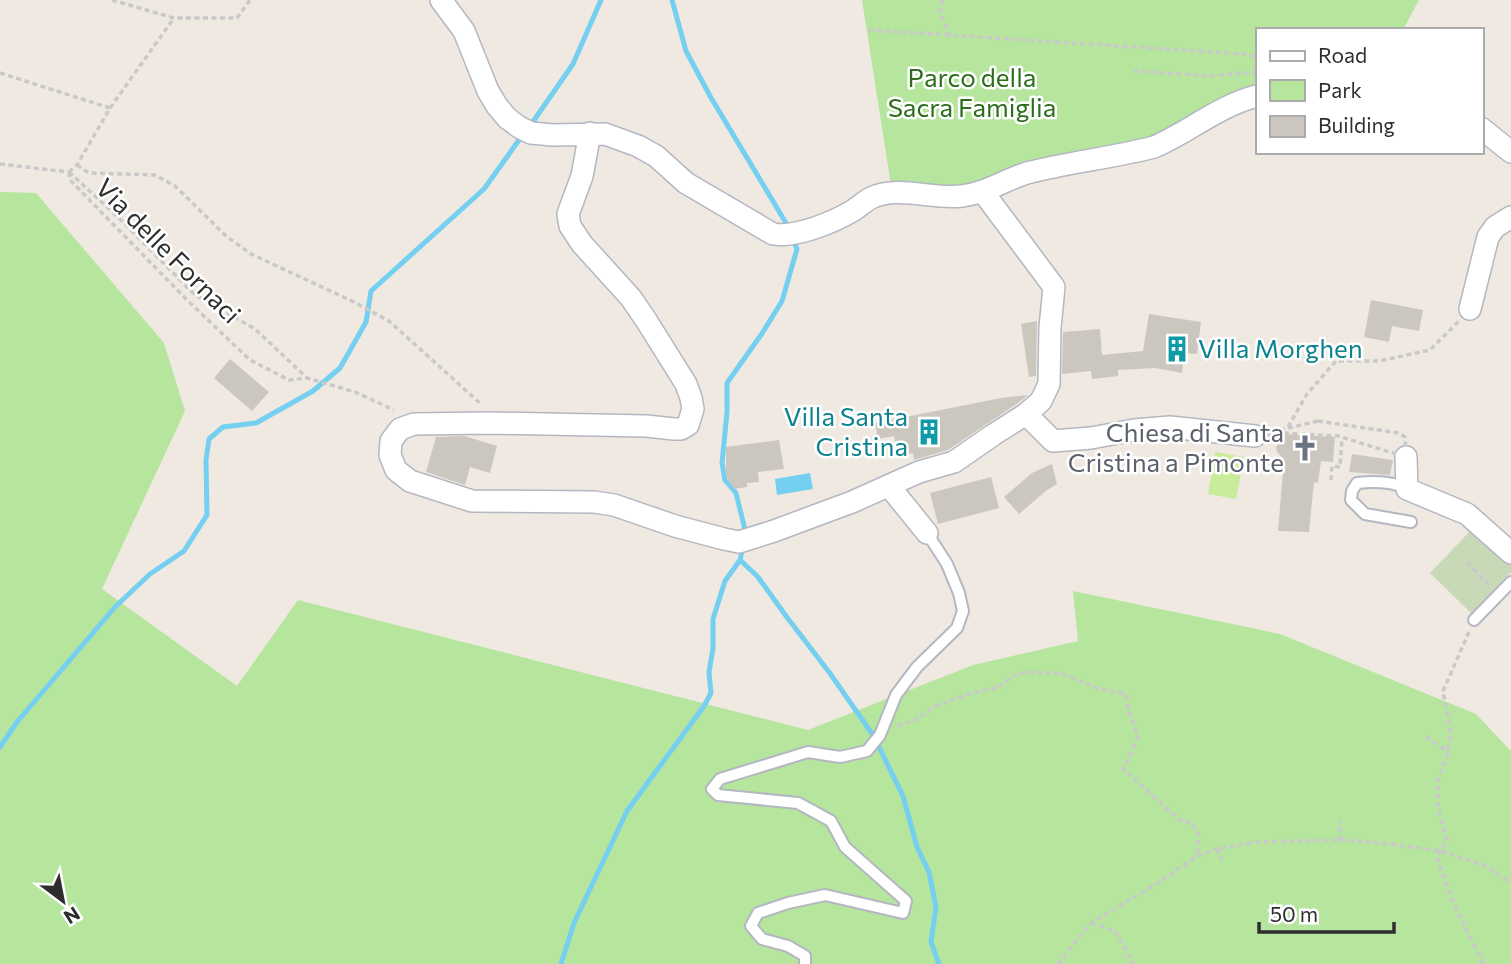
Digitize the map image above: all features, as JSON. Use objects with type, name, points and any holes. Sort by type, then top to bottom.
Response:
[{"type":"street","points":[[442,0],[464,31],[488,91],[508,118],[525,130],[553,135],[605,134],[638,146],[656,156],[686,183],[772,234],[791,234],[833,221],[872,198],[887,194],[916,193],[937,198],[984,192],[1024,174],[1154,147],[1230,105],[1256,96]]},
{"type":"street","points":[[1483,130],[1511,152]]},
{"type":"street","points":[[590,133],[582,176],[568,214],[570,226],[582,244],[631,298],[686,384],[693,409],[688,425],[674,429],[646,426],[414,424],[400,429],[391,441],[390,448],[396,470],[410,481],[472,501],[564,501],[614,505],[675,526],[738,542],[852,502],[919,472],[954,462],[1026,414],[1041,401],[1049,384],[1054,287],[984,192]]},
{"type":"street","points":[[1470,309],[1488,237],[1495,227],[1511,217]]},
{"type":"street","points":[[1026,414],[1053,441],[1091,438],[1134,429],[1170,427],[1255,436]]},
{"type":"street","points":[[1406,457],[1407,489],[1467,514],[1511,554]]},
{"type":"street","points":[[889,485],[927,533]]},
{"type":"lane","points":[[1407,489],[1398,484],[1357,483],[1352,491],[1352,499],[1365,514],[1411,523]]},
{"type":"lane","points":[[806,964],[805,956],[789,946],[762,939],[751,926],[758,913],[825,895],[903,913],[906,901],[845,847],[831,821],[798,803],[718,795],[712,789],[720,779],[808,752],[839,757],[867,751],[880,735],[896,695],[917,667],[957,628],[963,611],[959,593],[947,565],[927,533]]},
{"type":"lane","points":[[1474,620],[1511,582]]},
{"type":"path","points":[[112,0],[174,18],[237,18],[250,0]]},
{"type":"path","points":[[942,0],[940,14],[950,35]]},
{"type":"path","name":"Via delle Fornaci","points":[[174,18],[110,108],[77,165],[69,172],[69,180],[250,360],[289,380],[307,378],[355,392],[387,406],[414,424]]},
{"type":"path","points":[[868,30],[1256,57]]},
{"type":"path","points":[[1135,71],[1210,76],[1256,72]]},
{"type":"path","points":[[0,73],[110,108]]},
{"type":"path","points":[[0,164],[69,172],[194,294],[255,330],[307,378]]},
{"type":"path","points":[[77,165],[89,173],[155,175],[176,186],[226,236],[251,254],[389,321],[485,407],[489,423]]},
{"type":"path","points":[[1255,436],[1314,434],[1342,438],[1406,457],[1405,437],[1399,433],[1318,421],[1288,427],[1307,394],[1336,361],[1379,361],[1430,349],[1451,331],[1470,309]]},
{"type":"path","points":[[1331,480],[1332,466],[1340,467],[1342,438]]},
{"type":"path","points":[[1467,563],[1500,594]]},
{"type":"path","points":[[1474,620],[1443,691],[1451,734],[1438,780],[1438,808],[1447,840],[1437,856],[1442,875],[1484,964]]},
{"type":"path","points":[[880,735],[917,719],[933,707],[971,693],[999,687],[1014,675],[1030,672],[1063,674],[1099,689],[1126,694],[1138,736],[1123,769],[1180,820],[1192,823],[1199,834],[1196,856]]},
{"type":"path","points":[[1426,737],[1448,752]]},
{"type":"path","points":[[1340,821],[1340,841]]},
{"type":"path","points":[[1058,964],[1091,923],[1164,879],[1196,856],[1255,842],[1340,841],[1441,851],[1486,866],[1511,881]]},
{"type":"path","points":[[1217,849],[1222,860]]},
{"type":"path","points":[[1091,923],[1115,931],[1134,964]]},
{"type":"green space","name":"Parco della Sacra Famiglia","points":[[862,0],[1419,0],[1404,28],[1256,28],[1256,93],[1180,130],[985,187],[891,185]]},
{"type":"green space","points":[[0,192],[36,193],[164,343],[185,411],[102,589],[237,686],[298,600],[808,730],[973,665],[1078,641],[1073,591],[1280,634],[1476,714],[1511,751],[1511,964],[0,964]]},
{"type":"green space","points":[[1215,452],[1244,457],[1236,499],[1208,494]]},
{"type":"green space","points":[[1476,525],[1511,560],[1511,572],[1471,613],[1430,573]]},
{"type":"water","points":[[810,473],[813,489],[777,495],[775,479]]},
{"type":"building","points":[[1371,300],[1423,310],[1419,331],[1392,326],[1389,342],[1364,337]]},
{"type":"building","name":"Villa Morghen","points":[[1149,314],[1201,322],[1197,354],[1184,353],[1182,373],[1155,368],[1118,370],[1118,376],[1092,379],[1091,371],[1062,374],[1063,332],[1100,329],[1102,355],[1143,351]]},
{"type":"building","points":[[1037,321],[1036,376],[1029,377],[1021,324]]},
{"type":"building","points":[[230,359],[269,392],[252,411],[214,378]]},
{"type":"building","name":"Villa Santa Cristina","points":[[1028,395],[948,450],[914,460],[913,453],[898,456],[894,436],[878,439],[875,423]]},
{"type":"building","points":[[1281,434],[1335,437],[1333,462],[1321,461],[1318,483],[1314,482],[1309,532],[1278,531],[1284,459],[1276,447]]},
{"type":"building","points":[[464,436],[497,446],[490,473],[470,467],[465,485],[426,472],[436,437]]},
{"type":"building","points":[[779,440],[784,469],[758,472],[759,482],[747,483],[747,487],[734,489],[726,475],[726,447]]},
{"type":"building","points":[[1352,454],[1393,460],[1390,475],[1349,472]]},
{"type":"building","points":[[1052,464],[1057,484],[1019,514],[1004,497],[1032,473]]},
{"type":"building","points":[[991,477],[999,508],[938,524],[930,493]]},
{"type":"waterway","points":[[530,126],[573,64],[601,0]]},
{"type":"waterway","points":[[672,0],[686,51],[789,228]]},
{"type":"waterway","points":[[0,747],[17,722],[115,607],[150,574],[184,551],[207,515],[206,460],[209,439],[223,427],[256,423],[313,391],[340,368],[366,322],[371,291],[484,189],[524,133]]},
{"type":"waterway","points":[[746,534],[736,493],[725,480],[722,463],[727,383],[782,301],[797,249],[792,237]]},
{"type":"waterway","points":[[561,964],[574,923],[627,811],[711,693],[709,672],[713,648],[713,619],[725,581],[740,560],[743,547]]},
{"type":"waterway","points":[[740,560],[758,577],[873,735],[903,796],[917,847],[929,872],[936,907],[931,942],[939,964]]},
{"type":"place","name":"Villa Morghen","points":[[1177,349]]},
{"type":"place","name":"Villa Santa Cristina","points":[[929,432]]},
{"type":"place","name":"Chiesa di Santa Cristina a Pimonte","points":[[1305,448]]}]
